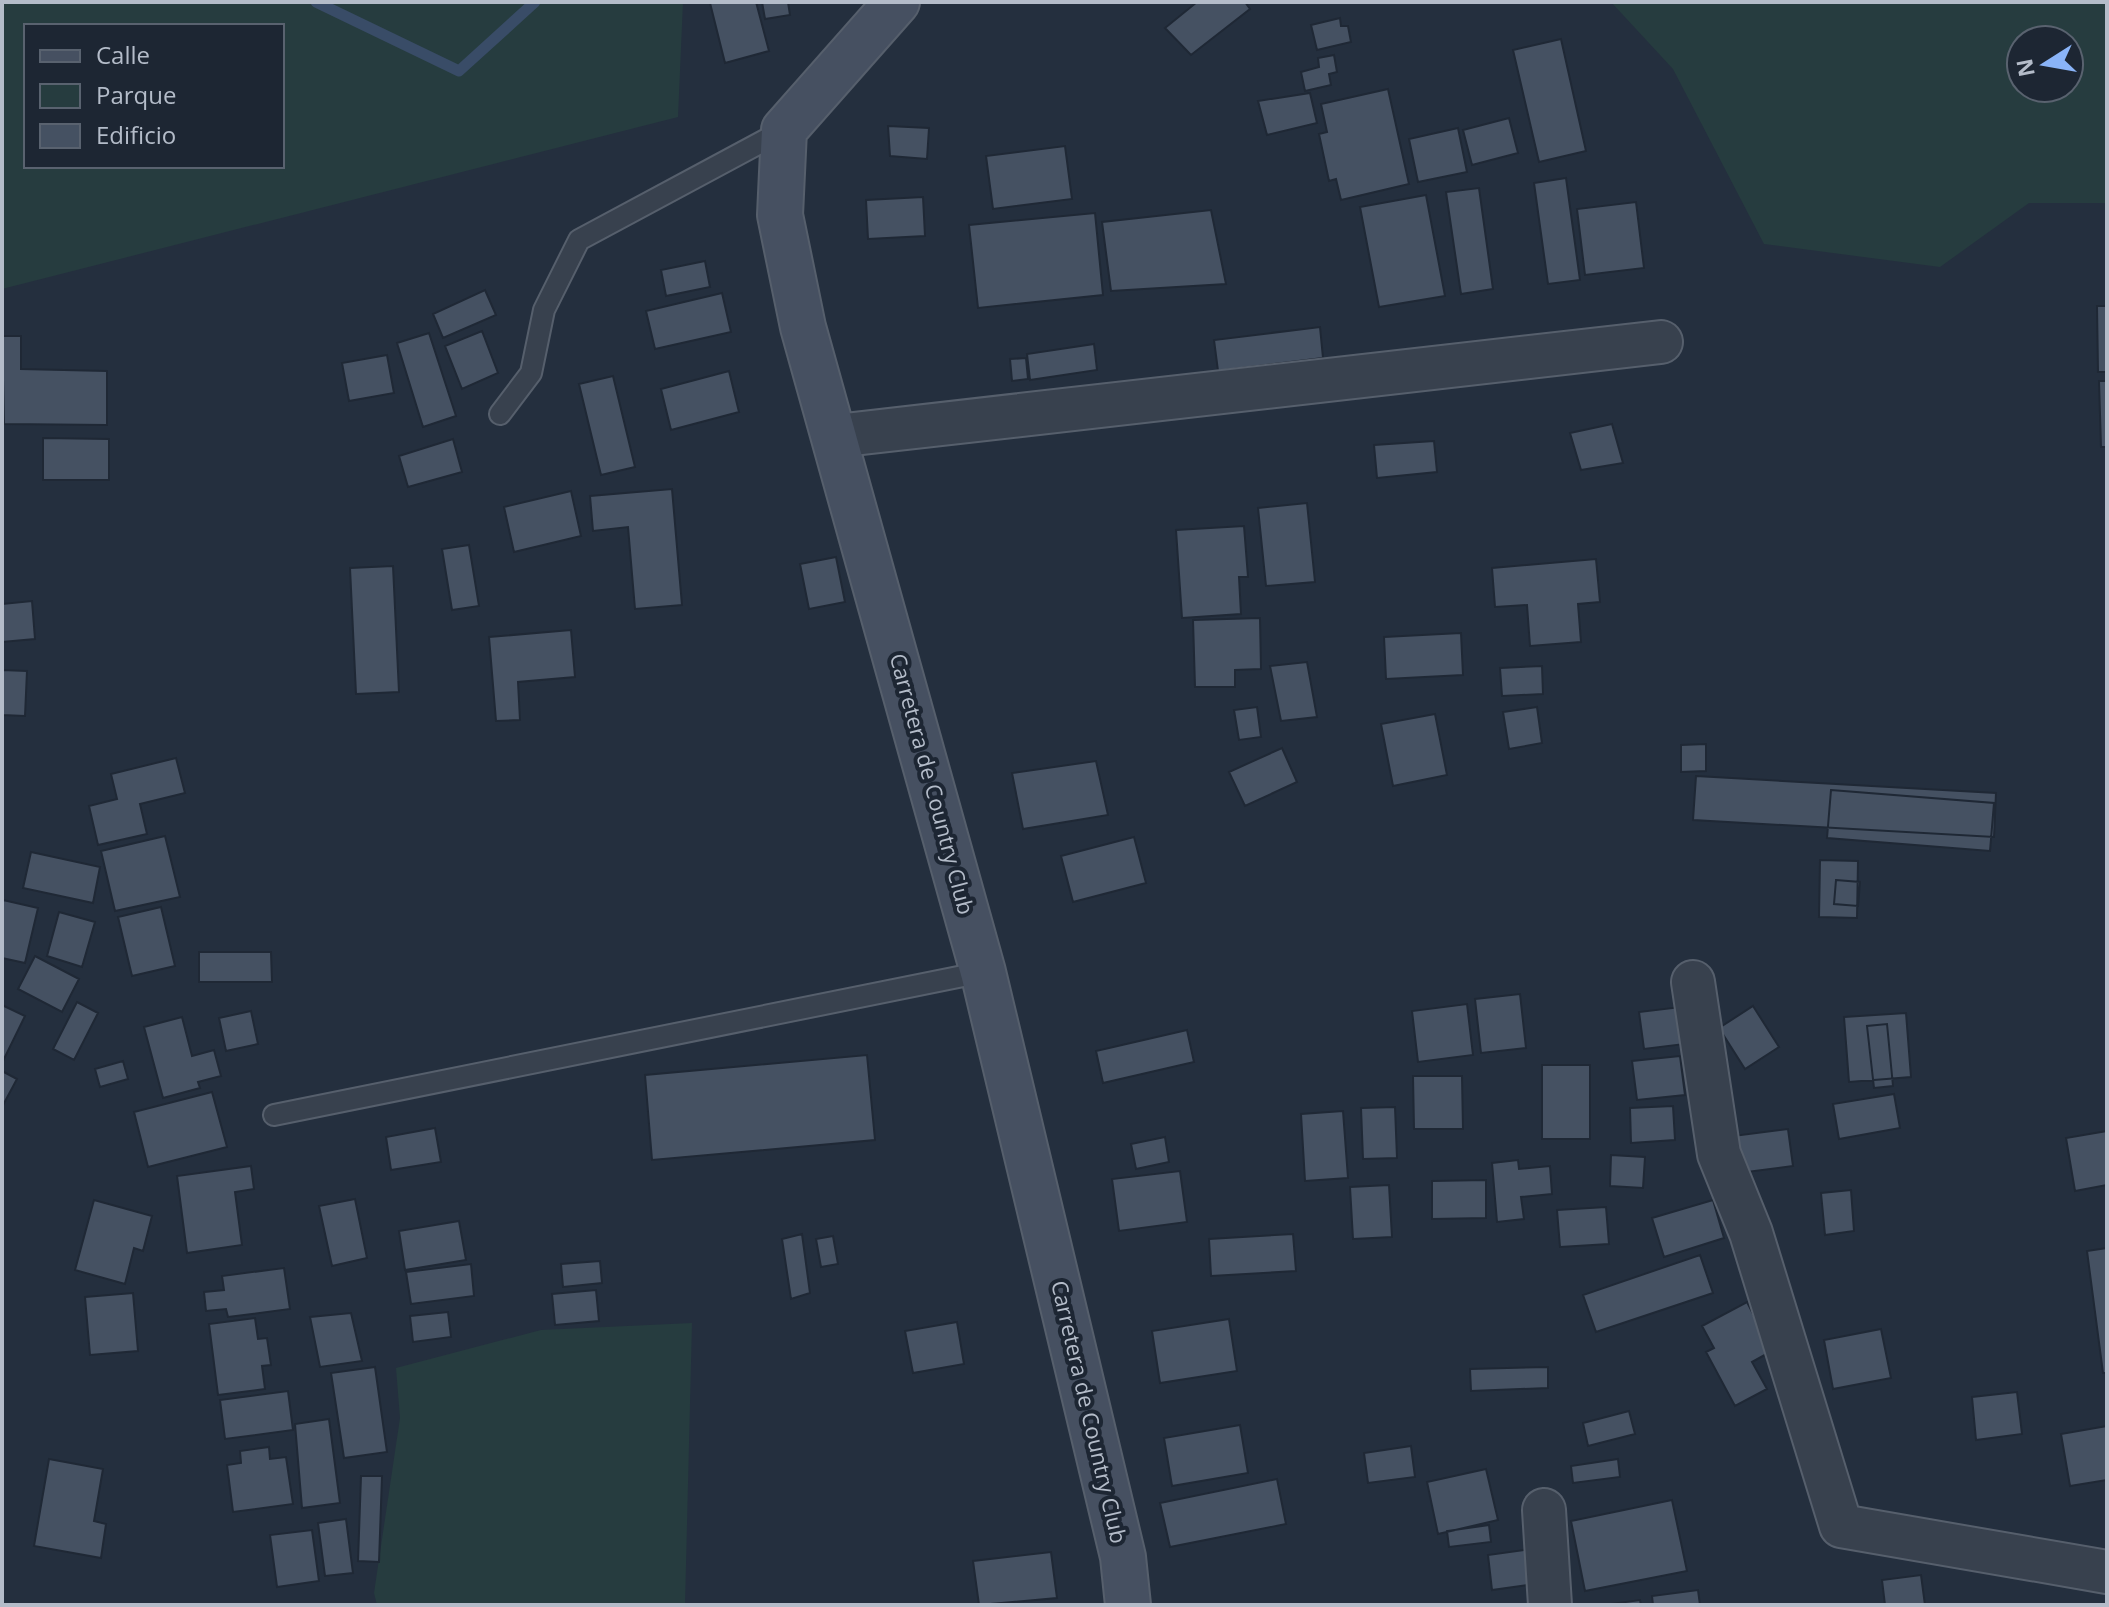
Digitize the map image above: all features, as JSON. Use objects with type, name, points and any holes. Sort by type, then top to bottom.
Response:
[{"type":"street","points":[[784,130],[897,2]]},
{"type":"street","name":"Carretera de Country Club","points":[[784,130],[780,215],[803,327],[836,436],[983,972],[1123,1557],[1128,1605]]},
{"type":"street","points":[[836,436],[1661,342]]},
{"type":"street","points":[[1693,982],[1719,1154],[1751,1233],[1841,1526],[2091,1582]]},
{"type":"street","points":[[1544,1510],[1550,1605]]},
{"type":"lane","points":[[500,414],[531,373],[544,310],[579,240],[784,130]]},
{"type":"lane","points":[[274,1115],[983,972]]},
{"type":"green space","points":[[2,2],[683,2],[678,117],[2,289]]},
{"type":"green space","points":[[1611,2],[2107,2],[2107,203],[2029,203],[1940,267],[1764,244],[1673,69]]},
{"type":"green space","points":[[692,1323],[685,1605],[377,1605],[374,1593],[400,1418],[396,1368],[541,1330]]},
{"type":"building","points":[[756,2],[769,51],[725,63],[710,3]]},
{"type":"building","points":[[762,2],[788,2],[790,15],[765,19]]},
{"type":"building","points":[[1197,2],[1245,2],[1250,9],[1191,55],[1165,28]]},
{"type":"building","points":[[1340,18],[1341,26],[1348,26],[1351,42],[1317,50],[1311,25]]},
{"type":"building","points":[[1561,39],[1586,151],[1539,162],[1513,50]]},
{"type":"building","points":[[1334,55],[1337,72],[1329,74],[1331,85],[1305,91],[1301,72],[1319,67],[1318,58]]},
{"type":"building","points":[[1388,89],[1409,184],[1341,200],[1336,179],[1329,181],[1319,134],[1327,132],[1321,104]]},
{"type":"building","points":[[1310,93],[1317,123],[1267,135],[1258,101]]},
{"type":"building","points":[[1509,118],[1518,153],[1472,165],[1463,130]]},
{"type":"building","points":[[888,126],[929,128],[927,159],[890,156]]},
{"type":"building","points":[[1458,128],[1467,172],[1418,182],[1409,139]]},
{"type":"building","points":[[1065,146],[1072,199],[993,209],[986,156]]},
{"type":"building","points":[[1566,178],[1580,280],[1548,284],[1534,183]]},
{"type":"building","points":[[1479,188],[1493,289],[1461,294],[1446,192]]},
{"type":"building","points":[[1426,195],[1445,296],[1379,307],[1360,207]]},
{"type":"building","points":[[923,197],[925,236],[868,239],[866,200]]},
{"type":"building","points":[[1636,202],[1644,268],[1585,275],[1577,209]]},
{"type":"building","points":[[1211,210],[1226,284],[1111,291],[1102,222]]},
{"type":"building","points":[[1095,213],[1103,295],[978,308],[969,225]]},
{"type":"building","points":[[705,261],[710,287],[666,296],[661,270]]},
{"type":"building","points":[[485,290],[496,315],[443,338],[433,314]]},
{"type":"building","points":[[722,293],[731,332],[655,349],[646,311]]},
{"type":"building","points":[[2097,306],[2107,306],[2107,372],[2098,372]]},
{"type":"building","points":[[1320,327],[1323,358],[1218,371],[1214,340]]},
{"type":"building","points":[[482,331],[498,373],[462,389],[445,346]]},
{"type":"building","points":[[429,333],[456,416],[423,427],[397,343]]},
{"type":"building","points":[[2,336],[21,336],[21,369],[107,371],[107,425],[4,424]]},
{"type":"building","points":[[1094,344],[1097,370],[1030,380],[1027,354]]},
{"type":"building","points":[[387,355],[394,393],[349,401],[342,363]]},
{"type":"building","points":[[1026,358],[1028,379],[1012,381],[1010,359]]},
{"type":"building","points":[[729,371],[739,412],[671,430],[661,389]]},
{"type":"building","points":[[613,376],[635,467],[601,475],[579,384]]},
{"type":"building","points":[[2099,381],[2107,381],[2107,447],[2101,447]]},
{"type":"building","points":[[1612,424],[1623,463],[1581,470],[1570,433]]},
{"type":"building","points":[[43,438],[109,439],[109,480],[43,480]]},
{"type":"building","points":[[453,439],[462,472],[408,487],[399,456]]},
{"type":"building","points":[[1434,441],[1437,472],[1377,478],[1374,445]]},
{"type":"building","points":[[672,489],[682,605],[635,609],[628,527],[593,531],[590,496]]},
{"type":"building","points":[[571,491],[581,536],[514,552],[504,507]]},
{"type":"building","points":[[1307,503],[1315,582],[1266,586],[1258,508]]},
{"type":"building","points":[[1244,526],[1248,577],[1239,577],[1241,614],[1182,618],[1176,530]]},
{"type":"building","points":[[469,545],[479,606],[452,610],[442,549]]},
{"type":"building","points":[[836,557],[845,602],[809,609],[800,564]]},
{"type":"building","points":[[1596,559],[1600,602],[1578,604],[1581,642],[1530,646],[1527,605],[1495,607],[1492,568]]},
{"type":"building","points":[[393,566],[399,692],[356,694],[350,568]]},
{"type":"building","points":[[2,591],[3,604],[32,601],[35,639],[2,642]]},
{"type":"building","points":[[1260,618],[1261,669],[1235,670],[1235,687],[1195,687],[1193,620]]},
{"type":"building","points":[[571,630],[575,677],[518,682],[520,720],[496,721],[489,637]]},
{"type":"building","points":[[1461,633],[1463,675],[1386,679],[1384,637]]},
{"type":"building","points":[[1307,662],[1317,717],[1281,721],[1270,666]]},
{"type":"building","points":[[1542,666],[1543,694],[1502,696],[1500,668]]},
{"type":"building","points":[[2,670],[27,671],[25,716],[2,715]]},
{"type":"building","points":[[1257,707],[1261,737],[1239,740],[1234,710]]},
{"type":"building","points":[[1537,707],[1542,743],[1509,749],[1503,712]]},
{"type":"building","points":[[1435,714],[1447,775],[1393,786],[1381,724]]},
{"type":"building","points":[[1706,744],[1706,771],[1681,772],[1681,745]]},
{"type":"building","points":[[1282,748],[1297,782],[1245,806],[1229,772]]},
{"type":"building","points":[[176,758],[185,793],[140,804],[147,834],[98,845],[89,806],[117,799],[111,774]]},
{"type":"building","points":[[1096,761],[1108,815],[1023,829],[1012,773]]},
{"type":"building","points":[[1696,776],[1996,793],[1994,837],[1693,820]]},
{"type":"building","points":[[1831,790],[1994,803],[1990,851],[1827,838]]},
{"type":"building","points":[[165,836],[180,897],[115,911],[101,851]]},
{"type":"building","points":[[1134,837],[1146,883],[1073,902],[1061,856]]},
{"type":"building","points":[[31,852],[100,867],[93,903],[23,888]]},
{"type":"building","points":[[1820,860],[1858,861],[1857,918],[1819,917]]},
{"type":"building","points":[[1836,880],[1860,882],[1858,906],[1834,904]]},
{"type":"building","points":[[3,900],[38,908],[25,963],[2,958]]},
{"type":"building","points":[[161,907],[175,966],[132,976],[118,917]]},
{"type":"building","points":[[59,912],[95,922],[82,967],[47,956]]},
{"type":"building","points":[[199,952],[271,952],[272,982],[199,982]]},
{"type":"building","points":[[35,956],[79,979],[62,1012],[18,989]]},
{"type":"building","points":[[1520,994],[1526,1048],[1481,1053],[1475,999]]},
{"type":"building","points":[[77,1002],[98,1013],[74,1060],[53,1049]]},
{"type":"building","points":[[1467,1004],[1473,1055],[1418,1062],[1412,1011]]},
{"type":"building","points":[[2,1005],[25,1016],[3,1061],[2,1060]]},
{"type":"building","points":[[1689,1006],[1693,1043],[1644,1049],[1639,1012]]},
{"type":"building","points":[[1753,1006],[1779,1047],[1745,1069],[1719,1028]]},
{"type":"building","points":[[251,1011],[258,1044],[226,1051],[219,1018]]},
{"type":"building","points":[[1906,1013],[1911,1077],[1849,1082],[1844,1017]]},
{"type":"building","points":[[182,1017],[192,1056],[214,1050],[221,1076],[198,1082],[200,1088],[163,1098],[144,1027]]},
{"type":"building","points":[[1887,1024],[1893,1086],[1874,1088],[1867,1026]]},
{"type":"building","points":[[1187,1030],[1194,1062],[1103,1083],[1096,1051]]},
{"type":"building","points":[[867,1055],[875,1140],[652,1160],[645,1075]]},
{"type":"building","points":[[1680,1056],[1685,1095],[1637,1100],[1632,1061]]},
{"type":"building","points":[[123,1061],[128,1079],[100,1087],[95,1069]]},
{"type":"building","points":[[1542,1065],[1590,1065],[1590,1139],[1542,1139]]},
{"type":"building","points":[[2,1071],[17,1079],[2,1107]]},
{"type":"building","points":[[1413,1076],[1462,1076],[1463,1129],[1414,1129]]},
{"type":"building","points":[[212,1092],[227,1147],[148,1167],[134,1112]]},
{"type":"building","points":[[1894,1094],[1900,1128],[1839,1139],[1833,1104]]},
{"type":"building","points":[[1673,1106],[1675,1140],[1631,1143],[1630,1108]]},
{"type":"building","points":[[1395,1107],[1397,1158],[1363,1159],[1361,1108]]},
{"type":"building","points":[[1343,1111],[1348,1178],[1305,1181],[1301,1114]]},
{"type":"building","points":[[435,1128],[441,1162],[391,1170],[386,1137]]},
{"type":"building","points":[[1788,1129],[1793,1166],[1739,1173],[1733,1136]]},
{"type":"building","points":[[2107,1131],[2107,1185],[2075,1191],[2066,1138]]},
{"type":"building","points":[[1165,1137],[1169,1162],[1136,1169],[1131,1144]]},
{"type":"building","points":[[1611,1155],[1645,1157],[1643,1188],[1610,1186]]},
{"type":"building","points":[[1518,1160],[1519,1169],[1550,1166],[1552,1194],[1521,1197],[1524,1219],[1497,1222],[1492,1163]]},
{"type":"building","points":[[251,1166],[254,1189],[235,1192],[242,1245],[187,1253],[177,1176]]},
{"type":"building","points":[[1180,1171],[1187,1222],[1119,1231],[1112,1179]]},
{"type":"building","points":[[1486,1180],[1486,1218],[1432,1219],[1432,1181]]},
{"type":"building","points":[[1389,1185],[1392,1237],[1353,1239],[1350,1187]]},
{"type":"building","points":[[1851,1190],[1854,1231],[1825,1235],[1821,1193]]},
{"type":"building","points":[[355,1199],[367,1258],[332,1266],[319,1206]]},
{"type":"building","points":[[94,1200],[152,1216],[143,1251],[134,1248],[125,1284],[75,1270]]},
{"type":"building","points":[[1713,1200],[1724,1238],[1664,1257],[1652,1218]]},
{"type":"building","points":[[1606,1207],[1609,1244],[1560,1247],[1557,1210]]},
{"type":"building","points":[[459,1221],[466,1260],[405,1270],[399,1231]]},
{"type":"building","points":[[802,1234],[810,1293],[791,1299],[782,1239]]},
{"type":"building","points":[[1293,1234],[1296,1271],[1211,1276],[1209,1239]]},
{"type":"building","points":[[833,1236],[838,1264],[821,1267],[816,1239]]},
{"type":"building","points":[[2107,1248],[2107,1373],[2103,1373],[2087,1251]]},
{"type":"building","points":[[1700,1255],[1713,1293],[1596,1332],[1583,1295]]},
{"type":"building","points":[[600,1261],[602,1283],[563,1287],[561,1264]]},
{"type":"building","points":[[471,1264],[474,1296],[411,1304],[406,1272]]},
{"type":"building","points":[[284,1268],[290,1309],[228,1317],[226,1309],[206,1311],[204,1292],[224,1290],[222,1276]]},
{"type":"building","points":[[596,1290],[599,1321],[555,1325],[552,1294]]},
{"type":"building","points":[[133,1293],[138,1351],[90,1355],[85,1297]]},
{"type":"building","points":[[1747,1302],[1772,1351],[1752,1362],[1767,1389],[1735,1406],[1706,1352],[1714,1348],[1702,1326]]},
{"type":"building","points":[[448,1312],[451,1337],[413,1342],[410,1316]]},
{"type":"building","points":[[351,1313],[362,1361],[320,1367],[310,1317]]},
{"type":"building","points":[[255,1318],[258,1339],[267,1338],[271,1365],[262,1366],[265,1389],[218,1395],[209,1324]]},
{"type":"building","points":[[1229,1319],[1237,1371],[1160,1383],[1152,1331]]},
{"type":"building","points":[[957,1322],[964,1364],[913,1373],[905,1331]]},
{"type":"building","points":[[1881,1329],[1891,1378],[1833,1389],[1824,1340]]},
{"type":"building","points":[[375,1367],[387,1452],[344,1458],[331,1373]]},
{"type":"building","points":[[1548,1367],[1548,1388],[1471,1391],[1470,1369]]},
{"type":"building","points":[[288,1391],[293,1430],[225,1439],[220,1400]]},
{"type":"building","points":[[2017,1392],[2022,1434],[1976,1440],[1972,1397]]},
{"type":"building","points":[[1629,1411],[1635,1434],[1588,1446],[1583,1423]]},
{"type":"building","points":[[329,1419],[340,1503],[302,1508],[295,1424]]},
{"type":"building","points":[[1240,1425],[1248,1473],[1172,1486],[1164,1438]]},
{"type":"building","points":[[2107,1426],[2107,1480],[2070,1486],[2061,1434]]},
{"type":"building","points":[[1411,1446],[1415,1477],[1368,1483],[1364,1453]]},
{"type":"building","points":[[269,1447],[270,1459],[286,1457],[293,1504],[233,1512],[227,1465],[241,1463],[240,1451]]},
{"type":"building","points":[[49,1459],[103,1469],[94,1521],[106,1524],[101,1558],[34,1546]]},
{"type":"building","points":[[1618,1459],[1620,1477],[1573,1483],[1571,1466]]},
{"type":"building","points":[[1486,1469],[1498,1520],[1438,1534],[1427,1482]]},
{"type":"building","points":[[361,1476],[382,1476],[379,1562],[358,1561]]},
{"type":"building","points":[[1277,1479],[1286,1524],[1170,1547],[1160,1503]]},
{"type":"building","points":[[1672,1500],[1687,1571],[1585,1591],[1571,1521]]},
{"type":"building","points":[[346,1519],[353,1573],[325,1576],[318,1523]]},
{"type":"building","points":[[1489,1525],[1491,1542],[1449,1547],[1447,1531]]},
{"type":"building","points":[[312,1530],[319,1581],[277,1587],[270,1535]]},
{"type":"building","points":[[1531,1549],[1535,1584],[1492,1590],[1488,1555]]},
{"type":"building","points":[[1051,1552],[1057,1598],[979,1605],[973,1561]]},
{"type":"building","points":[[1921,1575],[1925,1605],[1885,1605],[1882,1580]]},
{"type":"building","points":[[1698,1590],[1700,1605],[1653,1605],[1652,1596]]},
{"type":"building","points":[[1640,1600],[1641,1605],[1604,1605]]},
{"type":"waterway","points":[[316,2],[459,71],[535,2]]}]
